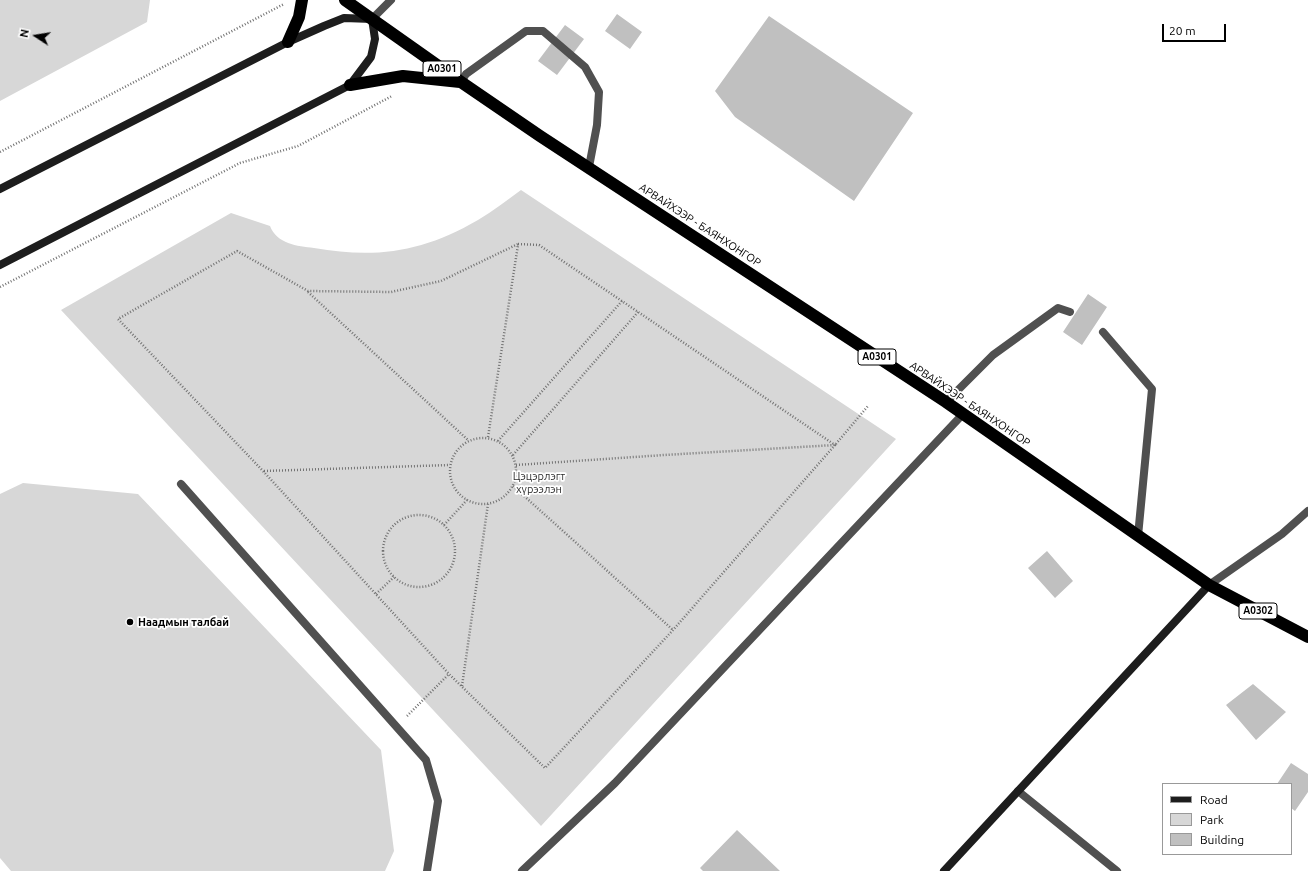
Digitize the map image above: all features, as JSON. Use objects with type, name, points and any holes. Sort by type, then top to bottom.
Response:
[{"type":"highway","points":[[288,42],[299,17],[302,0]]},
{"type":"highway","name":"A0301","points":[[345,0],[461,82]]},
{"type":"highway","points":[[350,85],[404,76],[461,82]]},
{"type":"highway","name":"АРВАЙХЭЭР - БАЯНХОНГОР","points":[[461,82],[540,136],[946,402],[1209,585],[1308,637]]},
{"type":"main road","points":[[0,189],[288,42],[344,18],[372,19],[375,39],[371,57],[350,85],[0,265]]},
{"type":"main road","points":[[944,871],[1209,585]]},
{"type":"street","points":[[372,19],[391,0]]},
{"type":"street","points":[[461,82],[466,74],[526,30],[543,31],[585,67],[599,92],[597,125],[589,167]]},
{"type":"street","points":[[946,402],[993,355],[1058,308],[1070,312]]},
{"type":"street","points":[[1103,332],[1152,389],[1138,536]]},
{"type":"street","points":[[522,871],[615,783],[963,414]]},
{"type":"street","points":[[181,484],[426,760],[438,801],[427,871]]},
{"type":"street","points":[[1209,585],[1282,534],[1308,511]]},
{"type":"street","points":[[1018,791],[1116,871]]},
{"type":"path","points":[[0,152],[285,4]]},
{"type":"path","points":[[0,287],[240,163],[298,146],[393,96]]},
{"type":"path","points":[[308,291],[391,292],[441,281],[518,244],[539,245],[835,445]]},
{"type":"path","points":[[488,437],[518,244]]},
{"type":"path","points":[[468,440],[308,291],[237,250],[118,319],[263,471],[449,674],[545,768],[673,630],[868,406]]},
{"type":"path","points":[[498,441],[622,301]]},
{"type":"path","points":[[513,455],[638,312]]},
{"type":"path","points":[[478,437],[488,437],[507,447],[513,455],[516,465],[516,476],[513,486],[506,495],[498,501],[488,504],[478,504],[467,500],[459,494],[453,486],[450,476],[450,465],[453,455],[460,446],[468,440],[478,437]]},
{"type":"path","points":[[516,465],[835,445]]},
{"type":"path","points":[[263,471],[450,465]]},
{"type":"path","points":[[513,486],[673,630]]},
{"type":"path","points":[[444,525],[467,500]]},
{"type":"path","points":[[462,687],[488,504]]},
{"type":"path","points":[[416,515],[426,515],[444,525],[454,542],[455,553],[453,563],[444,576],[432,584],[422,587],[402,583],[394,577],[387,569],[383,559],[384,539],[389,530],[401,520],[416,515]]},
{"type":"path","points":[[376,594],[394,577]]},
{"type":"path","points":[[397,727],[449,674]]},
{"type":"green space","points":[[0,0],[150,0],[147,22],[0,101]]},
{"type":"green space","name":"Цэцэрлэгт хүрээлэн","points":[[521,190],[896,439],[541,826],[61,310],[231,213],[270,226],[277,237],[294,245],[358,253],[379,252],[418,246],[458,231],[484,217]]},
{"type":"green space","name":"Наадмын талбай","points":[[23,483],[138,494],[381,750],[394,851],[385,871],[11,871],[0,858],[0,494]]},
{"type":"building","points":[[617,14],[642,32],[630,49],[605,31]]},
{"type":"building","points":[[769,16],[913,113],[854,201],[735,117],[715,91]]},
{"type":"building","points":[[565,25],[584,39],[557,75],[538,61]]},
{"type":"building","points":[[1088,294],[1107,307],[1082,345],[1063,332]]},
{"type":"building","points":[[1047,551],[1073,581],[1055,598],[1028,568]]},
{"type":"building","points":[[1253,684],[1286,712],[1256,740],[1226,705]]},
{"type":"building","points":[[1291,763],[1308,774],[1308,792],[1295,811],[1292,809],[1292,783],[1278,783]]},
{"type":"building","points":[[737,830],[780,871],[703,871],[700,868]]},
{"type":"place","name":"Наадмын талбай","points":[[130,622]]}]
